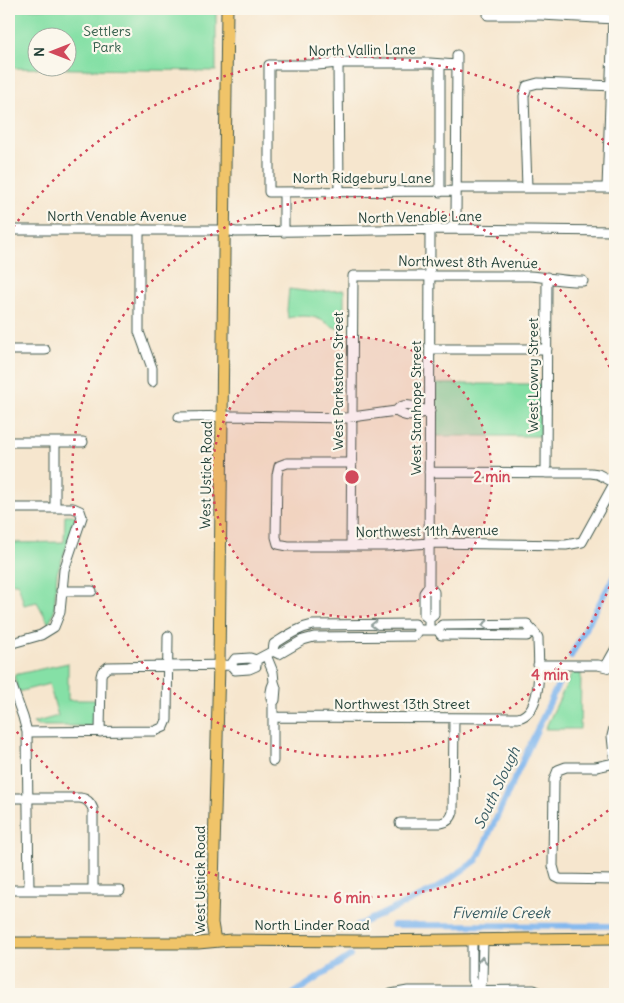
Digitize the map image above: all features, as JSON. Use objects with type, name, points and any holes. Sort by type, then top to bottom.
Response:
[{"type":"main road","name":"West Ustick Road","points":[[214,941],[212,923],[219,665],[227,9]]},
{"type":"main road","name":"North Linder Road","points":[[9,943],[615,938]]},
{"type":"street","points":[[488,15],[541,12],[614,19],[611,188]]},
{"type":"street","name":"North Vallin Lane","points":[[269,192],[269,65],[430,63],[440,65],[457,60],[456,190]]},
{"type":"street","points":[[338,63],[339,192]]},
{"type":"street","points":[[440,65],[440,192]]},
{"type":"street","points":[[527,188],[524,96],[527,86],[538,83],[612,86]]},
{"type":"street","name":"North Ridgebury Lane","points":[[269,192],[440,192],[527,188],[611,188]]},
{"type":"street","points":[[449,229],[456,220],[456,190]]},
{"type":"street","points":[[284,192],[284,232]]},
{"type":"street","points":[[139,229],[139,332],[152,368],[152,382]]},
{"type":"street","name":"North Venable Lane","points":[[224,230],[236,232],[449,229],[615,231]]},
{"type":"street","name":"North Venable Avenue","points":[[9,230],[224,230]]},
{"type":"street","name":"West Stanhope Street","points":[[430,230],[430,349],[427,411],[429,586],[434,592],[434,615],[429,619],[433,630]]},
{"type":"street","name":"Northwest 8th Avenue","points":[[353,276],[547,277],[566,282],[583,282]]},
{"type":"street","name":"West Parkstone Street","points":[[351,546],[353,276]]},
{"type":"street","name":"West Lowry Street","points":[[546,473],[547,277]]},
{"type":"street","points":[[430,349],[547,349]]},
{"type":"street","points":[[9,350],[45,350]]},
{"type":"street","points":[[179,417],[352,418],[396,411],[408,405],[427,411]]},
{"type":"street","points":[[9,442],[83,442]]},
{"type":"street","points":[[55,442],[55,508]]},
{"type":"street","name":"Northwest 11th Avenue","points":[[352,463],[287,462],[279,466],[276,502],[276,537],[278,544],[288,546],[429,543],[577,544],[582,542],[615,482]]},
{"type":"street","points":[[429,472],[591,473],[598,474],[615,482]]},
{"type":"street","points":[[9,508],[72,508],[80,511],[82,517],[82,522],[64,570],[60,612],[54,627],[41,635],[9,644]]},
{"type":"street","points":[[61,591],[92,591]]},
{"type":"street","points":[[100,732],[101,676],[105,669],[111,666],[231,665],[235,670],[250,669],[256,666],[256,660],[269,653],[279,654],[303,640],[314,637],[415,636],[419,630],[433,630],[442,625],[527,624],[538,638],[538,665],[611,668],[615,650]]},
{"type":"street","points":[[27,732],[155,732],[164,727],[167,720],[168,636]]},
{"type":"street","points":[[269,653],[276,688],[276,700],[273,703],[273,761]]},
{"type":"street","name":"Northwest 13th Street","points":[[273,717],[524,717],[529,713],[538,686],[538,665]]},
{"type":"street","points":[[9,678],[12,698],[24,716],[27,732],[29,890]]},
{"type":"street","points":[[400,823],[440,823],[449,820],[454,812],[454,718]]},
{"type":"street","points":[[615,724],[612,736],[615,764],[596,767],[566,767],[558,770],[554,780],[553,799],[553,866],[556,877],[565,880],[615,880]]},
{"type":"street","points":[[9,798],[80,798],[88,800],[93,809],[94,890]]},
{"type":"street","points":[[9,890],[120,890]]},
{"type":"street","points":[[478,939],[472,980],[478,992]]},
{"type":"street","points":[[392,994],[408,991],[478,992],[534,990],[542,994]]},
{"type":"green space","name":"Settlers Park","points":[[9,9],[216,9],[216,71],[78,69],[78,28],[28,28],[28,68],[9,68]]},
{"type":"green space","points":[[289,289],[312,292],[344,290],[344,329],[336,328],[311,317],[288,318]]},
{"type":"green space","points":[[434,384],[541,384],[541,436],[434,436]]},
{"type":"green space","points":[[65,515],[73,515],[77,518],[57,573],[54,611],[49,624],[37,602],[24,605],[18,583],[9,583],[9,543],[64,542]]},
{"type":"green space","points":[[68,663],[68,700],[95,700],[94,722],[89,726],[37,726],[33,723],[58,716],[49,684],[18,692],[14,675]]},
{"type":"green space","points":[[572,673],[581,673],[580,729],[545,729]]},
{"type":"waterway","name":"South Slough","points":[[571,656],[615,574]]},
{"type":"waterway","name":"South Slough","points":[[356,926],[434,890],[477,860],[561,678]]},
{"type":"waterway","name":"Fivemile Creek","points":[[393,925],[610,926]]},
{"type":"waterway","name":"Fivemile Creek","points":[[293,994],[350,956]]}]
